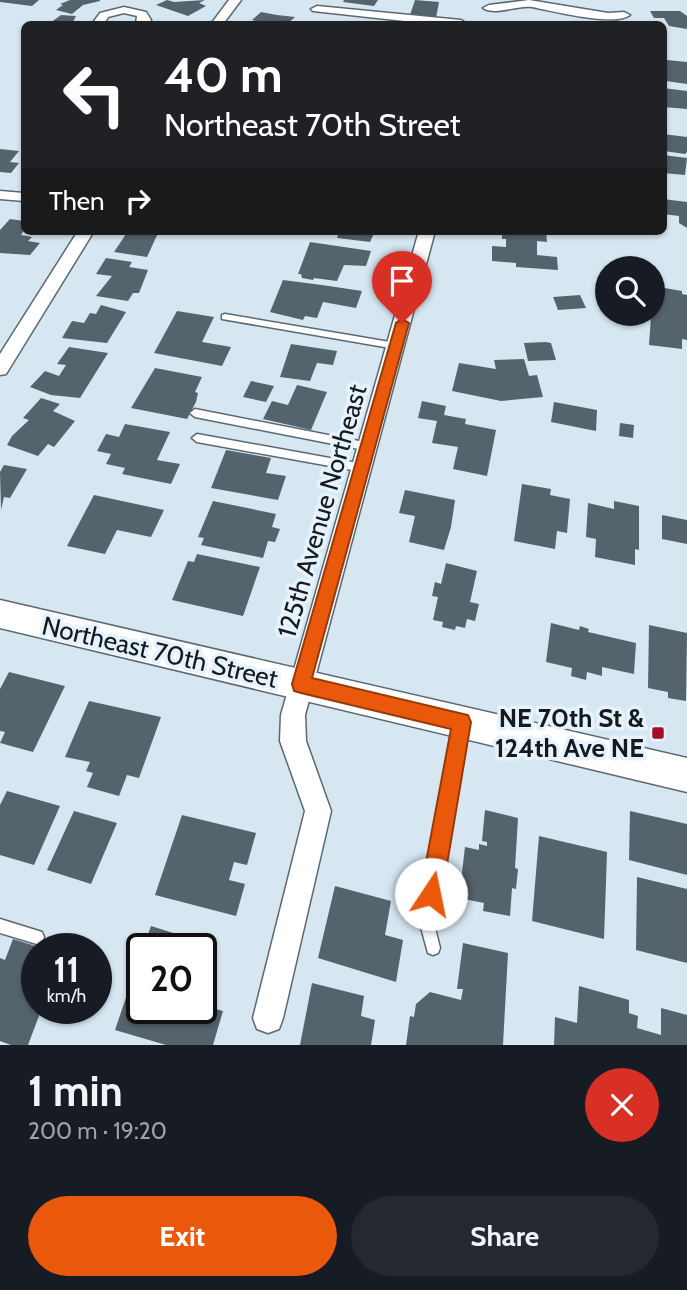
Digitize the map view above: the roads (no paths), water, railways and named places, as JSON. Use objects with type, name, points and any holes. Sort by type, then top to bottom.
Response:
[{"type":"main road","name":"Northeast 70th Street","points":[[0,614],[687,775]]},
{"type":"street","points":[[219,21],[235,0]]},
{"type":"street","points":[[485,21],[490,4],[526,3],[608,16],[624,15]]},
{"type":"street","points":[[317,9],[432,21]]},
{"type":"street","points":[[100,21],[104,15],[124,10],[142,14],[145,21]]},
{"type":"street","points":[[0,195],[21,197]]},
{"type":"street","points":[[0,369],[84,235]]},
{"type":"street","name":"125th Avenue Northeast","points":[[268,1018],[318,811],[293,741],[293,715],[426,235]]},
{"type":"lane","points":[[225,317],[396,346]]},
{"type":"lane","points":[[195,413],[369,447]]},
{"type":"lane","points":[[197,438],[363,468]]},
{"type":"lane","points":[[433,948],[426,920],[462,722]]},
{"type":"lane","points":[[0,926],[24,933]]},
{"type":"place","name":"NE 70th St & 124th Ave NE","points":[[658,733]]}]
